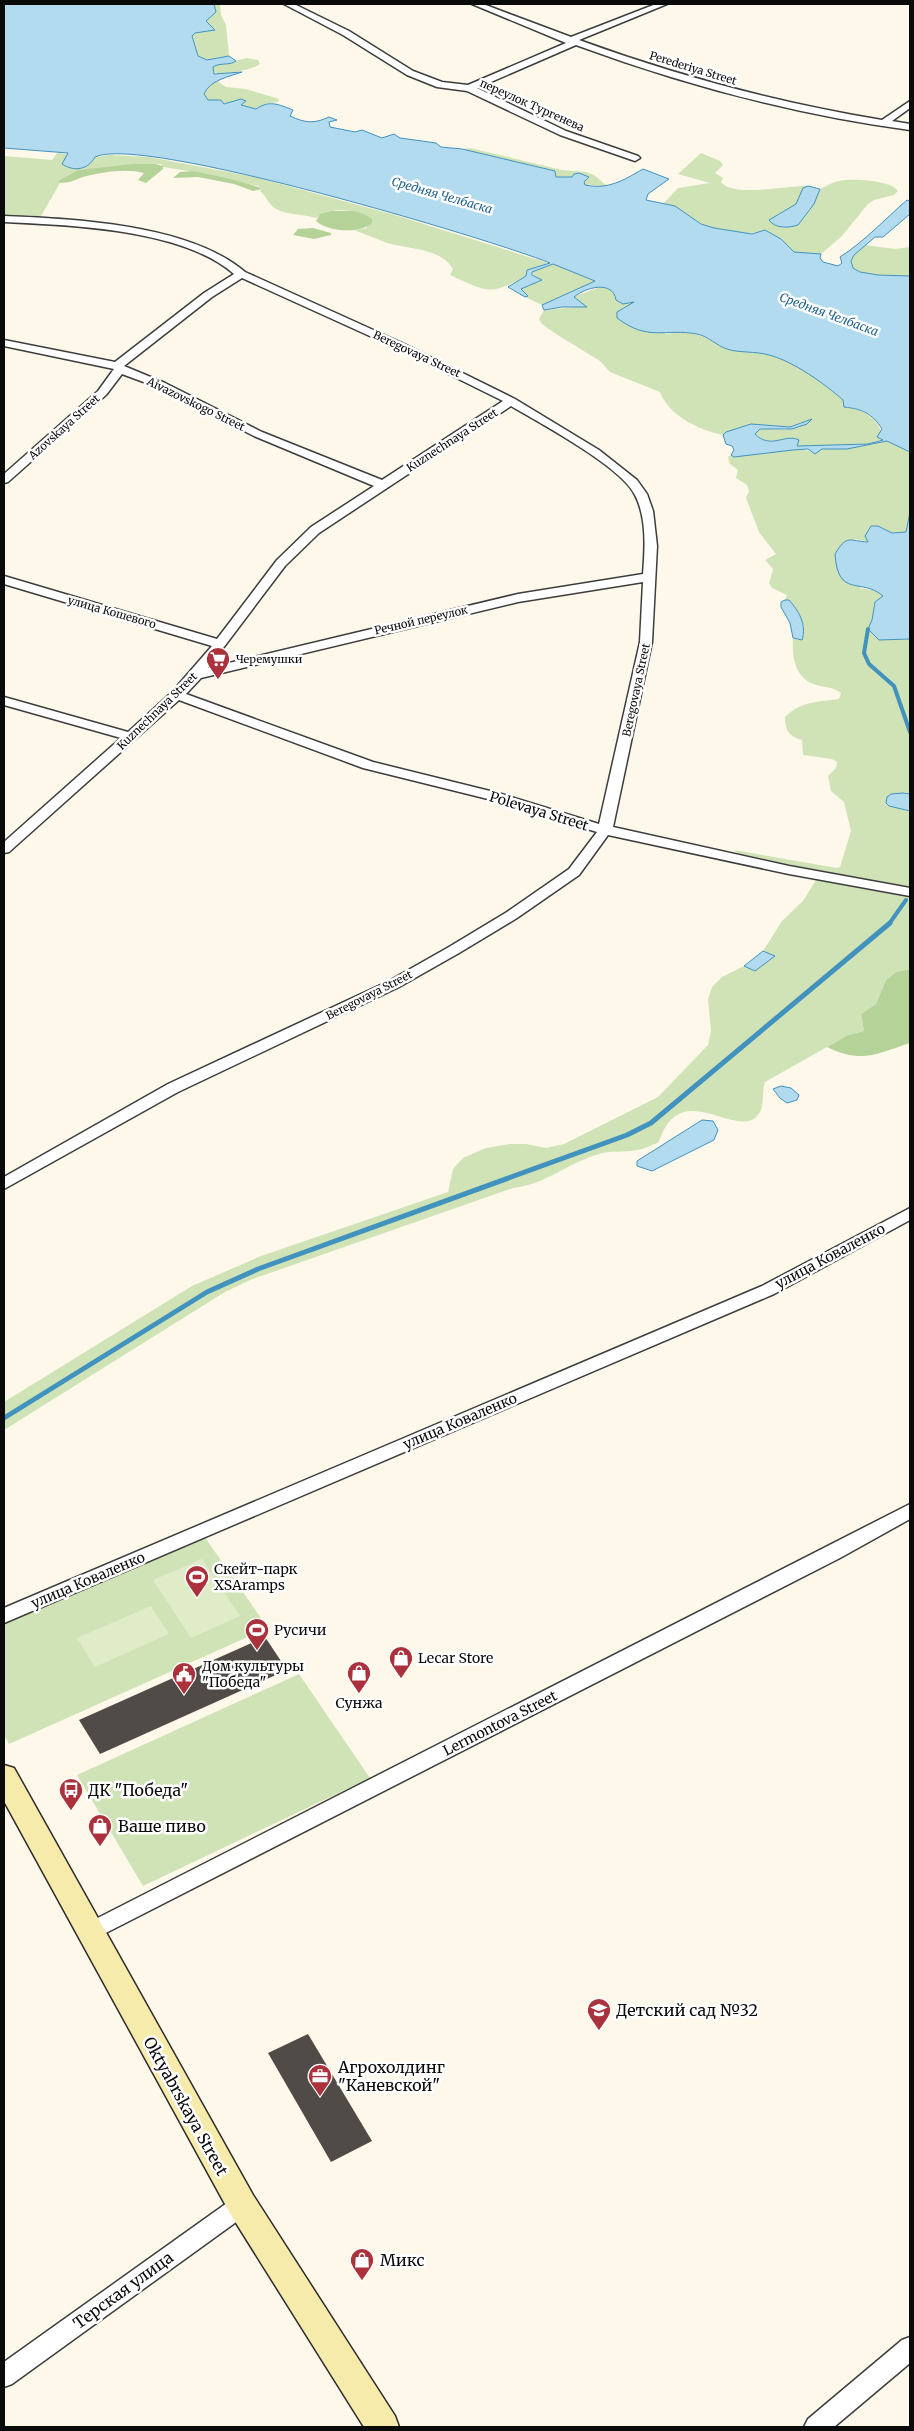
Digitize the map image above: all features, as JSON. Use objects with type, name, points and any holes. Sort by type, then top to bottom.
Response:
[{"type":"street","name":"переулок Тургенева","points":[[288,4],[346,33],[410,73],[440,85],[469,88],[563,133],[635,158]]},
{"type":"street","name":"Perederiya Street","points":[[476,4],[572,42],[737,94],[822,113],[910,127]]},
{"type":"street","points":[[469,88],[663,4]]},
{"type":"street","points":[[883,123],[910,104]]},
{"type":"street","name":"Beregovaya Street","points":[[4,219],[77,223],[128,229],[208,252],[229,262],[241,274],[406,349],[512,401],[595,452],[633,483],[641,494],[647,511],[651,546],[643,661],[605,830],[580,866],[566,879],[512,915],[394,984],[173,1088],[4,1184]]},
{"type":"street","name":"Azovskaya Street","points":[[4,480],[102,393],[119,368],[208,295],[241,274]]},
{"type":"street","name":"Aivazovskogo Street","points":[[4,343],[119,368],[161,385],[258,434],[382,485]]},
{"type":"street","name":"Kuznechnaya Street","points":[[4,849],[177,695],[196,675],[264,584],[300,544],[329,520],[512,401]]},
{"type":"street","name":"Речной переулок","points":[[196,675],[518,598],[649,577]]},
{"type":"street","name":"улица Кошевого","points":[[4,580],[219,644]]},
{"type":"street","name":"Polevaya Street","points":[[177,695],[368,765],[493,796],[605,830],[789,870],[910,892]]},
{"type":"street","points":[[4,701],[132,737]]},
{"type":"street","name":"улица Коваленко","points":[[4,1616],[768,1290],[910,1213]]},
{"type":"street","name":"Lermontova Street","points":[[89,1932],[834,1553],[910,1511]]},
{"type":"street","name":"Oktyabrskaya Street","points":[[8,1794],[89,1932],[242,2205],[383,2427]]},
{"type":"street","name":"Терская улица","points":[[4,2376],[242,2205]]},
{"type":"street","points":[[816,2427],[910,2348]]},
{"type":"green space","points":[[214,4],[220,4],[221,15],[226,25],[229,56],[207,60],[198,56],[192,36],[194,33],[215,29],[206,21],[216,12]]},
{"type":"green space","points":[[247,58],[258,60],[260,64],[236,72],[215,73],[212,71],[216,65]]},
{"type":"green space","points":[[217,81],[226,87],[246,89],[279,99],[278,102],[264,104],[256,109],[241,105],[245,101],[241,99],[224,104],[221,100],[208,100],[204,94],[207,87]]},
{"type":"green space","points":[[470,148],[562,170],[586,172],[594,175],[607,186],[585,185],[583,182],[589,177],[579,173],[574,174],[572,177],[556,177],[555,171],[462,149]]},
{"type":"green space","points":[[57,153],[95,157],[109,155],[149,157],[255,177],[395,215],[551,264],[527,270],[526,276],[504,287],[496,289],[481,288],[450,275],[453,269],[441,257],[423,250],[387,243],[354,230],[367,228],[364,214],[352,211],[333,211],[326,212],[316,218],[285,212],[271,205],[260,191],[262,189],[259,186],[202,173],[163,167],[161,164],[78,170],[58,181],[60,183],[41,216],[4,215],[4,156],[52,160]]},
{"type":"green space","points":[[701,153],[720,161],[723,165],[715,173],[723,178],[721,182],[727,187],[761,190],[808,186],[803,188],[797,204],[787,210],[798,225],[814,204],[820,189],[834,182],[852,180],[879,182],[888,184],[898,191],[894,195],[874,200],[868,204],[842,236],[821,254],[794,252],[781,239],[765,231],[741,233],[707,227],[679,209],[663,204],[678,188],[710,183],[678,174]]},
{"type":"green space","points":[[133,164],[155,164],[163,166],[163,169],[146,183],[138,180],[144,173],[130,171],[114,171],[60,183],[58,181],[78,170]]},
{"type":"green space","points":[[193,171],[262,189],[253,191],[234,184],[198,177],[173,178],[180,172]]},
{"type":"green space","points":[[331,211],[354,211],[372,219],[372,223],[360,229],[344,230],[328,228],[316,221],[320,214]]},
{"type":"green space","points":[[313,228],[331,233],[331,235],[314,239],[293,235],[298,229]]},
{"type":"green space","points":[[865,245],[895,249],[910,247],[910,276],[881,276],[853,268],[851,261],[854,255]]},
{"type":"green space","points":[[553,264],[595,281],[542,305],[525,297],[528,296],[520,289],[540,282],[532,272]]},
{"type":"green space","points":[[600,287],[613,290],[634,302],[633,304],[666,334],[696,334],[714,341],[725,348],[769,354],[788,361],[836,394],[843,400],[844,407],[858,410],[870,416],[878,425],[883,439],[868,444],[796,446],[791,439],[766,441],[755,434],[760,429],[786,430],[800,427],[802,422],[790,427],[751,424],[726,432],[723,435],[695,426],[670,408],[660,392],[610,372],[600,361],[556,334],[542,324],[539,319],[544,310],[586,306],[573,297]]},
{"type":"green space","points":[[887,441],[910,452],[909,525],[906,532],[892,533],[878,526],[868,542],[855,539],[860,588],[877,591],[883,596],[875,602],[872,620],[902,640],[910,639],[910,794],[902,793],[903,810],[910,811],[910,888],[816,871],[737,853],[734,850],[837,868],[840,867],[851,831],[844,802],[831,791],[828,776],[836,768],[837,762],[832,759],[803,755],[802,740],[794,737],[789,732],[785,722],[785,717],[797,708],[810,703],[839,699],[841,693],[834,689],[811,683],[801,675],[795,664],[793,638],[798,640],[803,636],[804,628],[801,618],[789,600],[785,600],[787,595],[772,588],[769,583],[773,569],[765,560],[776,554],[759,532],[746,498],[749,491],[747,485],[736,478],[738,470],[730,464],[728,457],[731,455],[734,457],[787,449],[798,449],[815,454],[822,449],[875,444]]},
{"type":"green space","points":[[816,880],[910,897],[910,969],[896,972],[886,980],[876,1004],[861,1014],[864,1031],[848,1035],[765,1082],[760,1112],[751,1120],[739,1121],[695,1111],[681,1113],[669,1122],[659,1142],[646,1148],[599,1154],[525,1186],[513,1188],[250,1280],[225,1292],[4,1430],[4,1402],[192,1286],[261,1256],[448,1192],[453,1169],[463,1158],[486,1148],[510,1144],[526,1144],[546,1148],[564,1144],[658,1097],[708,1045],[711,1031],[708,999],[712,987],[722,977],[744,966],[755,971],[774,956],[763,951],[782,921],[803,901]]},
{"type":"green space","points":[[910,969],[910,1043],[869,1056],[850,1055],[827,1047],[848,1035],[864,1031],[861,1014],[876,1004],[886,980],[896,972]]},
{"type":"green space","points":[[204,1536],[268,1628],[9,1744],[4,1735],[4,1621]]},
{"type":"green space","name":"Скейт-парк XSAramps","points":[[202,1559],[240,1616],[191,1638],[153,1580]]},
{"type":"green space","points":[[151,1606],[169,1634],[95,1667],[77,1638]]},
{"type":"green space","points":[[299,1674],[370,1778],[143,1886],[77,1775]]},
{"type":"water","name":"Средняя Челбаска","points":[[4,4],[214,4],[216,12],[206,21],[215,30],[195,33],[192,36],[198,56],[207,60],[229,56],[236,61],[213,67],[214,74],[242,72],[210,85],[204,94],[208,100],[221,100],[224,104],[241,99],[246,101],[241,105],[256,109],[269,104],[278,105],[293,110],[290,116],[300,120],[314,122],[329,117],[337,120],[329,122],[330,127],[355,132],[362,130],[382,138],[394,134],[400,138],[436,143],[441,147],[462,149],[555,171],[556,177],[572,177],[574,174],[579,173],[589,177],[584,182],[585,185],[601,186],[616,183],[643,169],[669,179],[648,194],[646,200],[675,206],[701,224],[714,228],[752,234],[765,230],[781,239],[794,252],[821,254],[820,258],[823,262],[838,266],[842,263],[840,257],[866,237],[907,200],[910,201],[910,214],[883,237],[875,237],[854,255],[851,261],[853,268],[860,272],[878,275],[910,276],[910,452],[887,441],[847,449],[822,449],[815,454],[808,449],[734,457],[731,455],[734,450],[732,446],[726,444],[723,435],[726,432],[751,424],[790,427],[812,419],[807,424],[792,429],[760,429],[755,434],[767,441],[794,438],[799,440],[797,446],[868,444],[883,440],[877,437],[882,429],[866,413],[844,407],[843,400],[827,387],[788,362],[764,354],[727,349],[697,334],[648,332],[628,325],[617,318],[617,312],[634,302],[623,304],[616,300],[610,290],[605,288],[598,287],[585,290],[574,297],[587,307],[562,307],[544,310],[542,305],[595,281],[553,264],[532,272],[532,275],[542,280],[521,289],[528,296],[525,297],[508,287],[526,276],[527,270],[550,263],[515,251],[460,233],[317,192],[177,160],[125,154],[95,157],[89,165],[76,169],[62,164],[68,153],[4,148]]},
{"type":"water","points":[[808,186],[820,189],[814,204],[798,225],[782,227],[775,225],[769,220],[796,204],[803,188]]},
{"type":"water","points":[[910,512],[910,639],[879,640],[868,629],[872,620],[875,602],[883,596],[875,591],[846,582],[841,577],[837,568],[835,554],[846,541],[868,542],[865,536],[871,526],[878,526],[892,533],[906,532]]},
{"type":"water","points":[[789,600],[801,618],[803,624],[802,640],[793,638],[790,623],[781,607],[781,602]]},
{"type":"water","points":[[891,794],[910,794],[910,811],[889,806],[886,803],[887,797]]},
{"type":"water","points":[[763,951],[775,956],[755,971],[744,966]]},
{"type":"water","points":[[781,1086],[791,1088],[799,1095],[797,1100],[787,1103],[780,1098],[773,1089]]},
{"type":"water","points":[[702,1120],[713,1121],[718,1130],[714,1140],[652,1171],[637,1166],[637,1161]]},
{"type":"building","name":"Дом культуры \"Победа\"","points":[[265,1637],[287,1670],[100,1754],[79,1720]]},
{"type":"building","name":"Агрохолдинг \"Каневской\"","points":[[308,2034],[372,2141],[331,2162],[268,2053]]},
{"type":"waterway","points":[[868,629],[864,653],[869,664],[894,686],[910,732]]},
{"type":"waterway","points":[[889,924],[906,900]]},
{"type":"waterway","points":[[4,1418],[207,1292],[258,1269],[627,1135],[651,1123],[889,924]]},
{"type":"place","name":"Черемушки","points":[[218,680]]},
{"type":"place","name":"Скейт-парк XSAramps","points":[[197,1598]]},
{"type":"place","name":"Русичи","points":[[257,1651]]},
{"type":"place","name":"Lecar Store","points":[[401,1679]]},
{"type":"place","name":"Сунжа","points":[[359,1694]]},
{"type":"place","name":"Дом культуры \"Победа\"","points":[[184,1695]]},
{"type":"place","name":"ДК \"Победа\"","points":[[71,1811]]},
{"type":"place","name":"Ваше пиво","points":[[100,1847]]},
{"type":"place","name":"Детский сад №32","points":[[599,2031]]},
{"type":"place","name":"Агрохолдинг \"Каневской\"","points":[[320,2097]]},
{"type":"place","name":"Микс","points":[[362,2281]]}]
